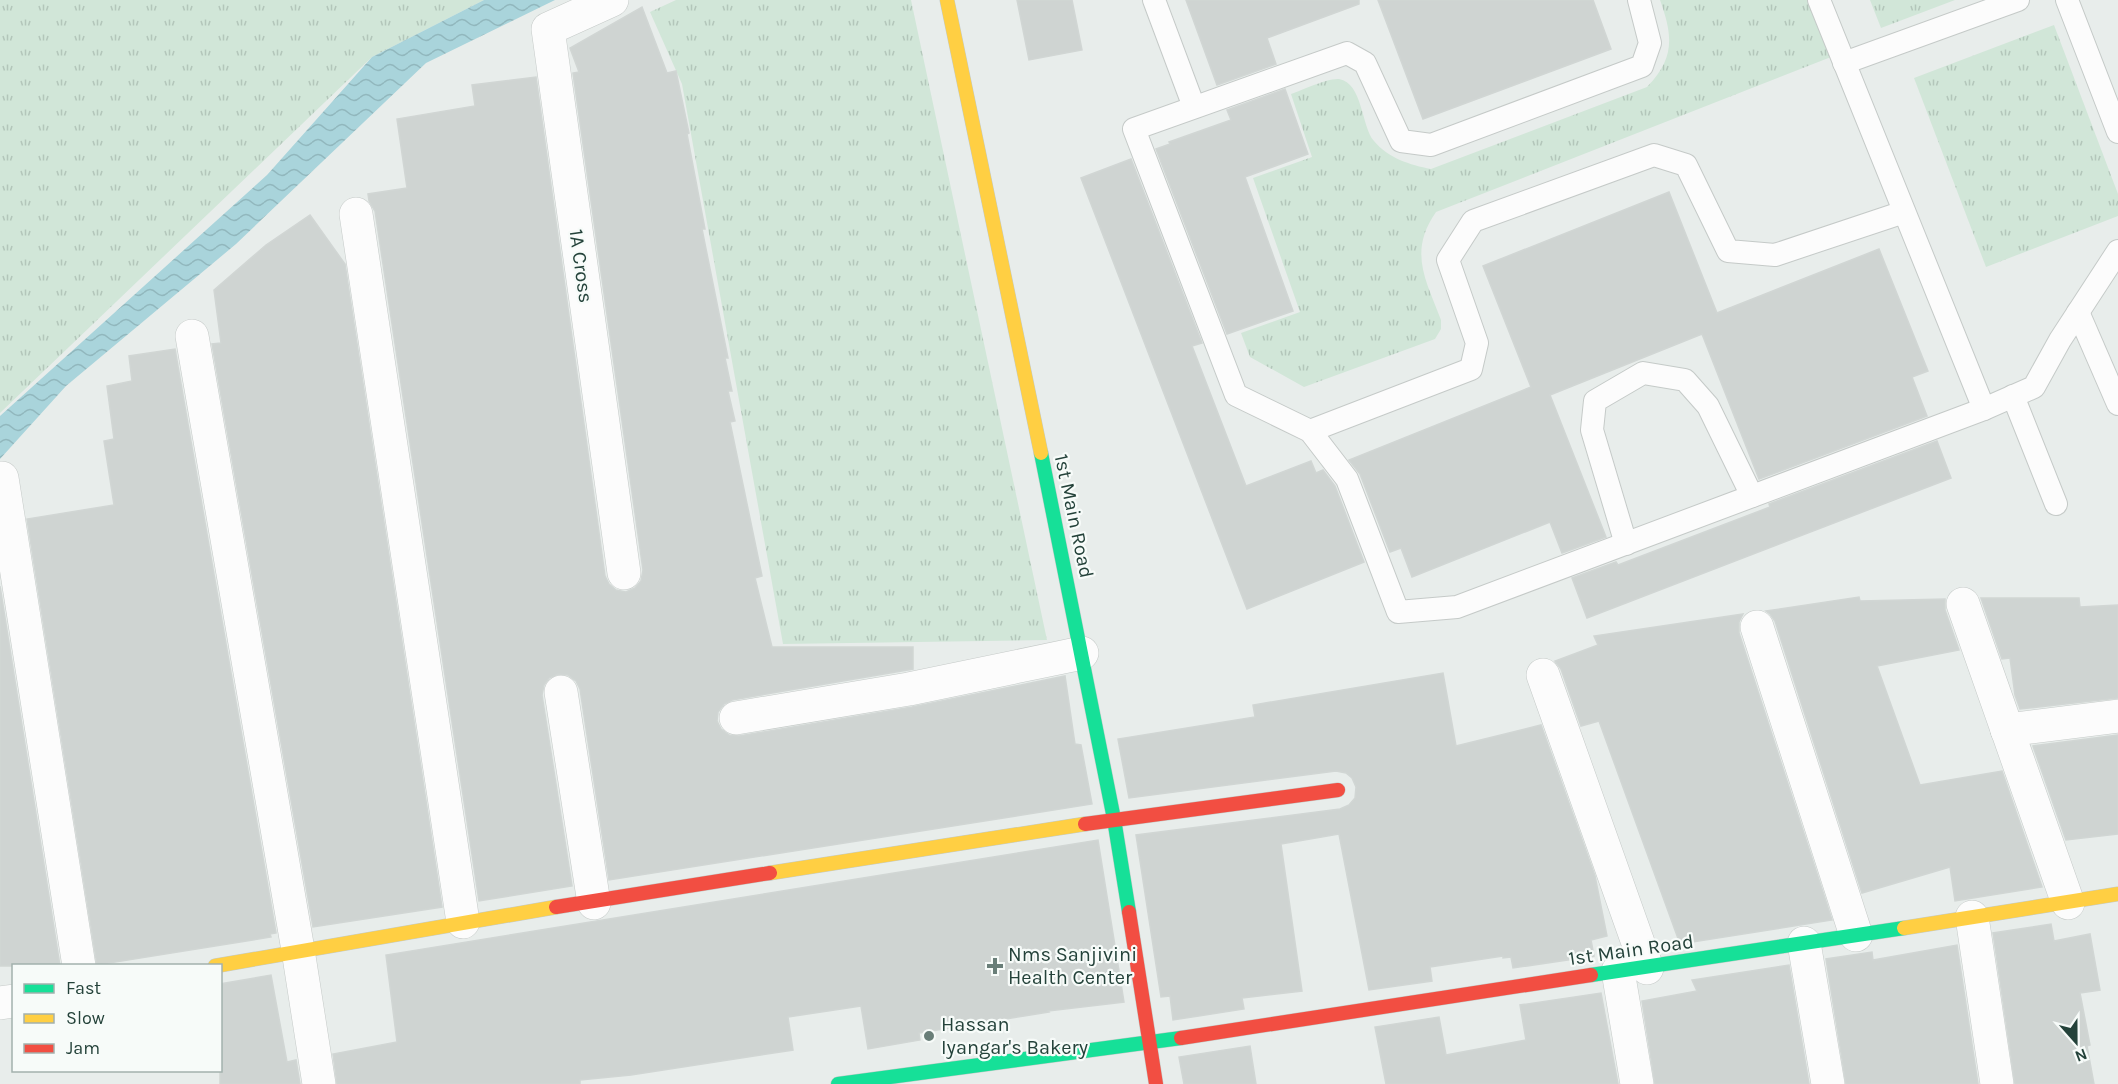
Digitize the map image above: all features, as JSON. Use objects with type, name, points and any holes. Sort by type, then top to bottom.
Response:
[{"type":"street","name":"1A Cross","points":[[612,0],[548,29],[624,573]]},
{"type":"street","name":"1st Main Road","points":[[947,0],[1082,653],[1114,819],[1156,1084]]},
{"type":"street","points":[[356,214],[463,922]]},
{"type":"street","points":[[192,336],[319,1084]]},
{"type":"street","points":[[2,477],[79,964]]},
{"type":"street","points":[[1963,604],[2068,903]]},
{"type":"street","points":[[1757,627],[1856,935]]},
{"type":"street","points":[[736,718],[909,689],[1082,653]]},
{"type":"street","points":[[1543,675],[1632,970],[1637,1084]]},
{"type":"street","points":[[561,692],[594,903]]},
{"type":"street","points":[[2007,730],[2118,716]]},
{"type":"street","points":[[222,965],[463,922],[1114,819],[1338,790]]},
{"type":"street","name":"1st Main Road","points":[[1149,1043],[2118,894]]},
{"type":"street","points":[[1972,917],[1997,1084]]},
{"type":"street","points":[[1804,943],[1828,1084]]},
{"type":"street","points":[[838,1084],[1149,1043]]},
{"type":"lane","points":[[1154,0],[1194,107]]},
{"type":"lane","points":[[1639,0],[1650,43],[1642,66],[1431,145],[1401,141],[1365,63],[1347,53],[1134,129],[1236,395],[1310,430],[1347,479],[1398,612],[1457,607],[1984,409],[2034,387],[2060,340],[2118,251]]},
{"type":"lane","points":[[1819,0],[1984,409]]},
{"type":"lane","points":[[1844,63],[2018,0]]},
{"type":"lane","points":[[2067,0],[2118,132]]},
{"type":"lane","points":[[1310,430],[1471,369],[1477,343],[1448,260],[1473,221],[1654,155],[1686,165],[1728,251],[1775,255],[1904,212]]},
{"type":"lane","points":[[2078,312],[2118,404]]},
{"type":"lane","points":[[1626,544],[1592,430],[1595,401],[1643,374],[1685,380],[1708,406],[1752,496]]},
{"type":"lane","points":[[2013,396],[2055,504]]},
{"type":"green space","points":[[0,0],[484,0],[372,57],[0,413]]},
{"type":"green space","points":[[676,0],[911,0],[1047,640],[783,644],[682,84],[650,12]]},
{"type":"green space","points":[[1660,0],[1809,0],[1831,57],[1436,212],[1428,226],[1421,253],[1425,279],[1441,320],[1441,329],[1435,339],[1304,387],[1250,357],[1241,333],[1300,312],[1253,178],[1312,157],[1291,94],[1328,80],[1339,79],[1347,82],[1357,96],[1374,141],[1386,152],[1400,160],[1431,169],[1647,87],[1663,66],[1669,46],[1667,25]]},
{"type":"green space","points":[[1870,0],[1955,0],[1881,28]]},
{"type":"green space","points":[[2054,25],[2118,194],[2118,216],[1986,267],[1914,78]]},
{"type":"water","points":[[484,0],[555,0],[426,63],[236,244],[66,386],[0,459],[0,416],[267,175],[372,57]]},
{"type":"building","points":[[1017,0],[1072,0],[1082,50],[1029,60]]},
{"type":"building","points":[[1186,0],[1359,0],[1359,4],[1267,38],[1276,64],[1217,85]]},
{"type":"building","points":[[1378,0],[1593,0],[1611,49],[1423,119]]},
{"type":"building","points":[[642,7],[667,73],[676,71],[689,133],[687,134],[705,229],[702,229],[728,358],[725,358],[732,391],[728,391],[735,421],[730,422],[762,576],[755,578],[772,647],[913,647],[913,669],[732,700],[724,704],[718,712],[717,721],[721,729],[729,735],[739,736],[912,707],[1065,676],[1075,744],[1081,745],[1092,804],[609,880],[580,689],[576,681],[568,675],[558,674],[549,678],[544,685],[542,695],[572,886],[479,901],[375,211],[368,194],[407,188],[397,119],[475,106],[472,85],[536,77],[605,576],[616,590],[626,592],[635,588],[641,581],[643,570],[573,73],[579,72],[570,48]]},
{"type":"building","points":[[1285,89],[1308,154],[1245,177],[1293,311],[1227,334],[1156,149],[1170,144],[1169,142],[1231,120],[1227,110]]},
{"type":"building","points":[[1131,159],[1202,343],[1192,346],[1246,486],[1311,461],[1316,473],[1323,470],[1335,486],[1364,562],[1247,609],[1081,178]]},
{"type":"building","points":[[1669,192],[1717,313],[1879,249],[1928,371],[1912,377],[1927,416],[1759,479],[1702,334],[1550,395],[1606,537],[1562,553],[1550,522],[1412,577],[1401,548],[1390,552],[1360,474],[1349,460],[1531,387],[1483,266]]},
{"type":"building","points":[[310,215],[345,264],[442,907],[313,927],[212,344],[221,343],[214,290],[266,245]]},
{"type":"building","points":[[175,349],[276,933],[270,934],[271,937],[97,964],[27,519],[114,505],[104,441],[114,439],[107,386],[132,381],[129,356]]},
{"type":"building","points":[[1937,441],[1951,478],[1587,618],[1572,578],[1616,562],[1618,565],[1770,507],[1769,504]]},
{"type":"building","points":[[0,586],[60,964],[0,966]]},
{"type":"building","points":[[1859,597],[1860,601],[1945,599],[1945,610],[1959,650],[1877,666],[1920,785],[2002,771],[2042,887],[1955,901],[1950,867],[1862,893],[1775,621],[1766,611]]},
{"type":"building","points":[[1981,598],[2079,598],[2080,607],[2118,605],[2118,698],[2020,709],[2015,695],[2010,658],[2002,659]]},
{"type":"building","points":[[1743,614],[1739,622],[1739,633],[1832,920],[1680,944],[1599,721],[1581,726],[1561,669],[1555,661],[1598,645],[1594,636]]},
{"type":"building","points":[[1443,673],[1456,746],[1541,725],[1595,876],[1607,936],[1591,940],[1594,956],[1513,968],[1511,957],[1503,958],[1503,956],[1430,967],[1432,981],[1369,990],[1339,834],[1281,844],[1302,991],[1242,998],[1244,1009],[1173,1020],[1170,996],[1161,997],[1136,835],[1340,809],[1349,805],[1355,798],[1356,787],[1352,778],[1346,773],[1336,771],[1129,798],[1118,739],[1255,717],[1253,705]]},
{"type":"building","points":[[2118,735],[2118,834],[2066,840],[2033,746]]},
{"type":"building","points":[[1098,840],[1124,1002],[1048,1011],[919,1033],[920,1040],[868,1049],[861,1006],[788,1017],[793,1050],[631,1075],[580,1080],[580,1084],[337,1084],[333,1054],[397,1042],[386,955]]},
{"type":"building","points":[[2051,924],[2054,941],[2090,934],[2100,990],[2080,993],[2090,1045],[2087,1046],[2094,1084],[2015,1084],[1993,933]]},
{"type":"building","points":[[1957,945],[1978,1084],[1846,1084],[1826,959],[1872,952],[1873,960]]},
{"type":"building","points":[[1789,965],[1809,1084],[1655,1084],[1642,1001],[1697,991],[1692,980]]},
{"type":"building","points":[[271,975],[287,1062],[296,1060],[300,1084],[220,1084],[222,984]]},
{"type":"building","points":[[1601,993],[1618,1084],[1386,1084],[1375,1027],[1439,1017],[1446,1055],[1526,1040],[1520,1005]]},
{"type":"building","points":[[1250,1046],[1256,1084],[1184,1084],[1179,1057]]},
{"type":"traffic: fast","points":[[1041,453],[1114,819],[1129,912]]},
{"type":"traffic: fast","points":[[1591,975],[1904,928]]},
{"type":"traffic: fast","points":[[838,1084],[1181,1038]]},
{"type":"traffic: slow","points":[[947,0],[1041,453]]},
{"type":"traffic: slow","points":[[770,873],[1085,824]]},
{"type":"traffic: slow","points":[[1904,928],[2118,894]]},
{"type":"traffic: slow","points":[[222,965],[556,907]]},
{"type":"traffic: jam","points":[[1085,824],[1338,790]]},
{"type":"traffic: jam","points":[[556,907],[770,873]]},
{"type":"traffic: jam","points":[[1129,912],[1156,1084]]},
{"type":"traffic: jam","points":[[1181,1038],[1591,975]]},
{"type":"place","name":"Nms Sanjivini Health Center","points":[[995,966]]},
{"type":"place","name":"Hassan Iyangar's Bakery","points":[[929,1036]]}]
